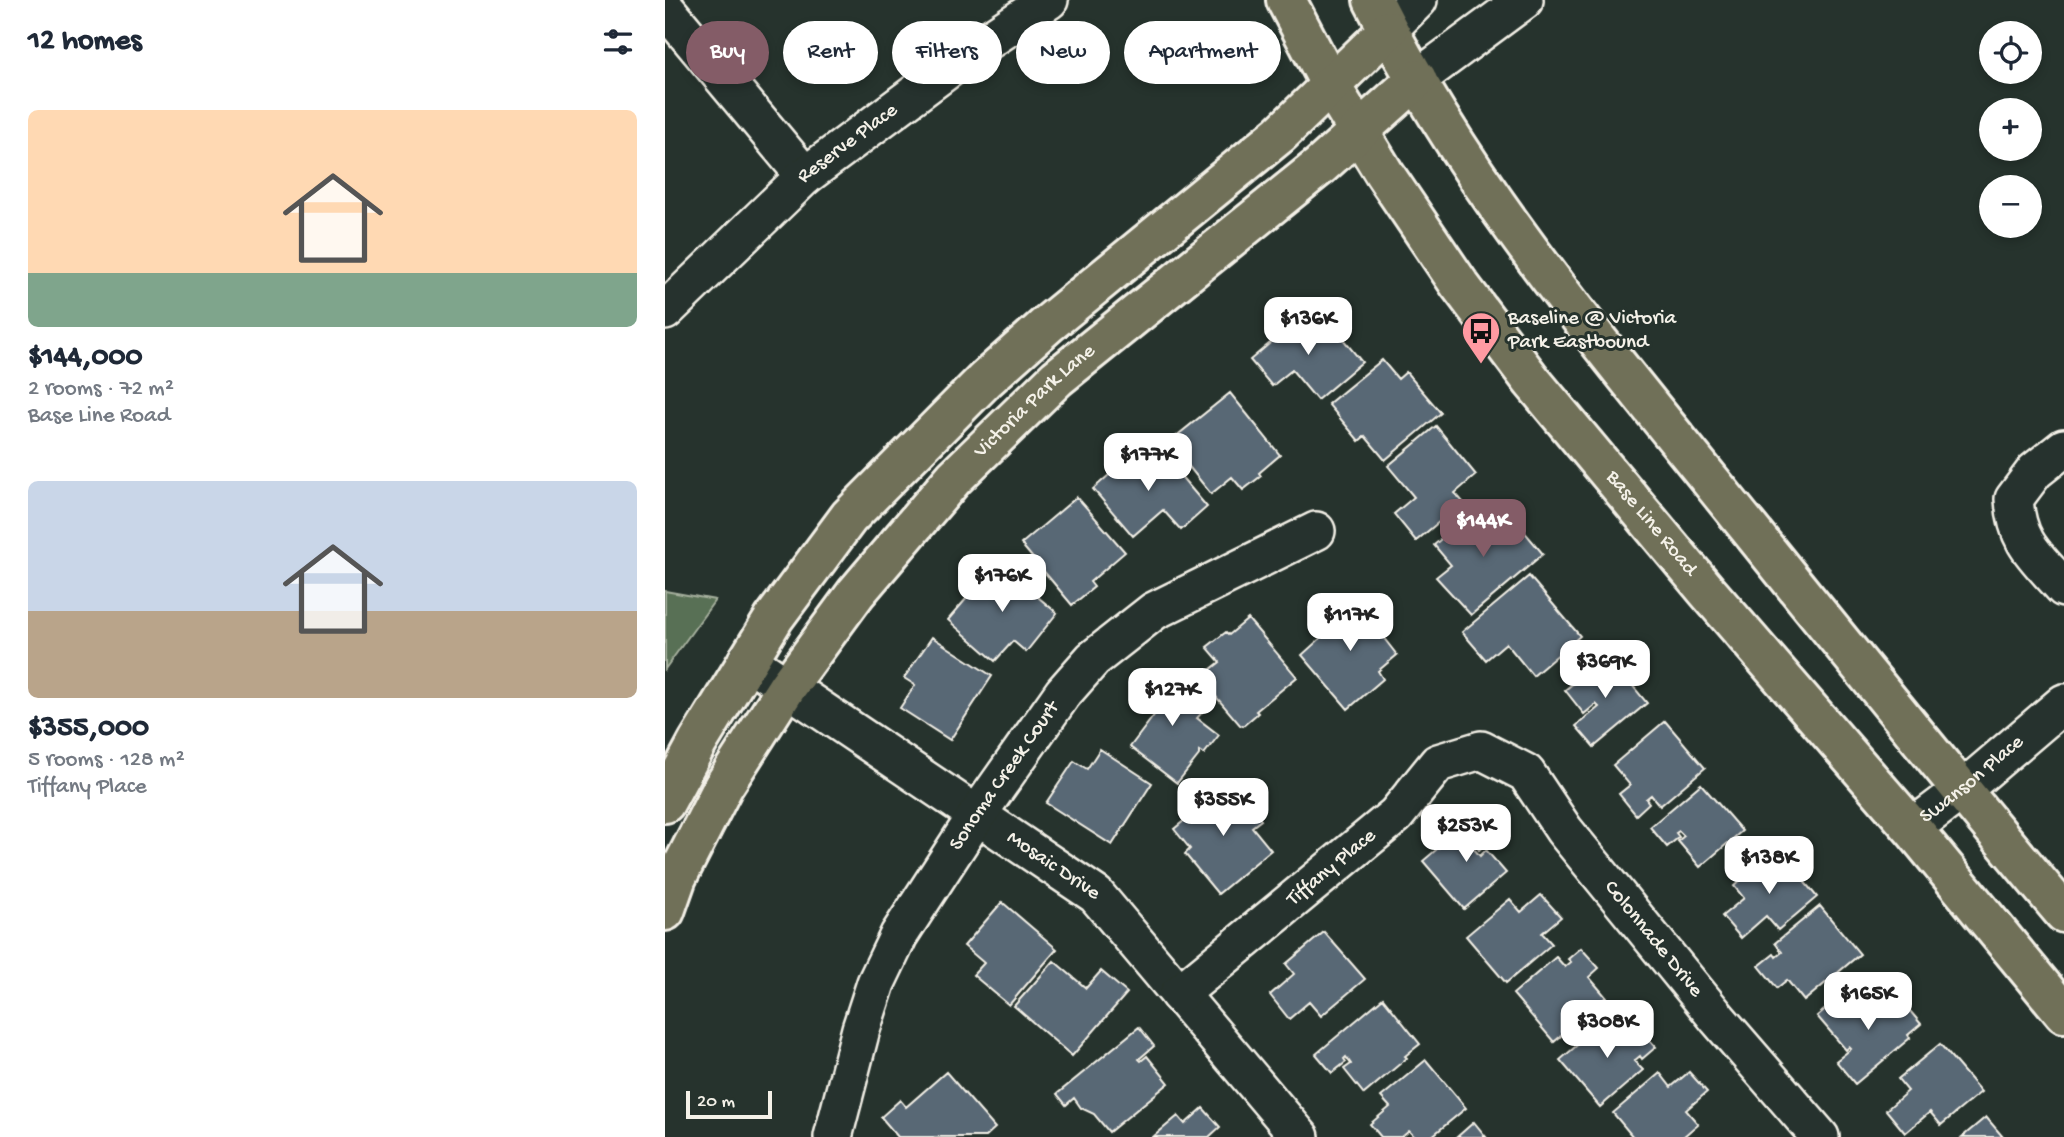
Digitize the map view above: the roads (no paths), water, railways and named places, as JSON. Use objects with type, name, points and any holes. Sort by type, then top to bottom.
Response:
[{"type":"main road","name":"Base Line Road","points":[[1286,0],[1357,132],[1459,284],[1532,381],[1716,602],[1912,828],[2064,1013]]},
{"type":"main road","points":[[665,803],[698,742],[774,618],[849,517],[985,380],[1048,324],[1280,134],[1331,86],[1380,15],[1445,127],[1515,231],[1577,316],[2064,914]]},
{"type":"main road","name":"Victoria Park Lane","points":[[665,911],[677,877],[723,787],[787,687],[856,593],[954,478],[1058,378],[1319,166],[1417,79]]},
{"type":"street","name":"Reserve Place","points":[[665,311],[805,176],[975,49],[1049,0]]},
{"type":"street","points":[[1380,15],[1418,0]]},
{"type":"street","name":"Victoria Park Lane","points":[[1417,79],[1524,0]]},
{"type":"street","points":[[665,8],[805,176]]},
{"type":"street","points":[[2064,448],[2035,471],[2014,499],[2015,521],[2023,542],[2064,588]]},
{"type":"street","name":"Sonoma Creek Court","points":[[833,1137],[876,983],[899,935],[977,815],[1063,693],[1093,659],[1154,611],[1315,531]]},
{"type":"street","name":"Mosaic Drive","points":[[747,660],[1096,895],[1300,1137]]},
{"type":"street","name":"Swanson Place","points":[[1912,828],[2064,703]]},
{"type":"street","name":"Tiffany Place","points":[[1179,994],[1397,815],[1438,763],[1481,750]]},
{"type":"street","name":"Colonnade Drive","points":[[1481,750],[1526,774],[1564,830],[1718,1018],[1820,1137]]},
{"type":"place","name":"Baseline @ Victoria Park Eastbound","points":[[1481,365]]}]
